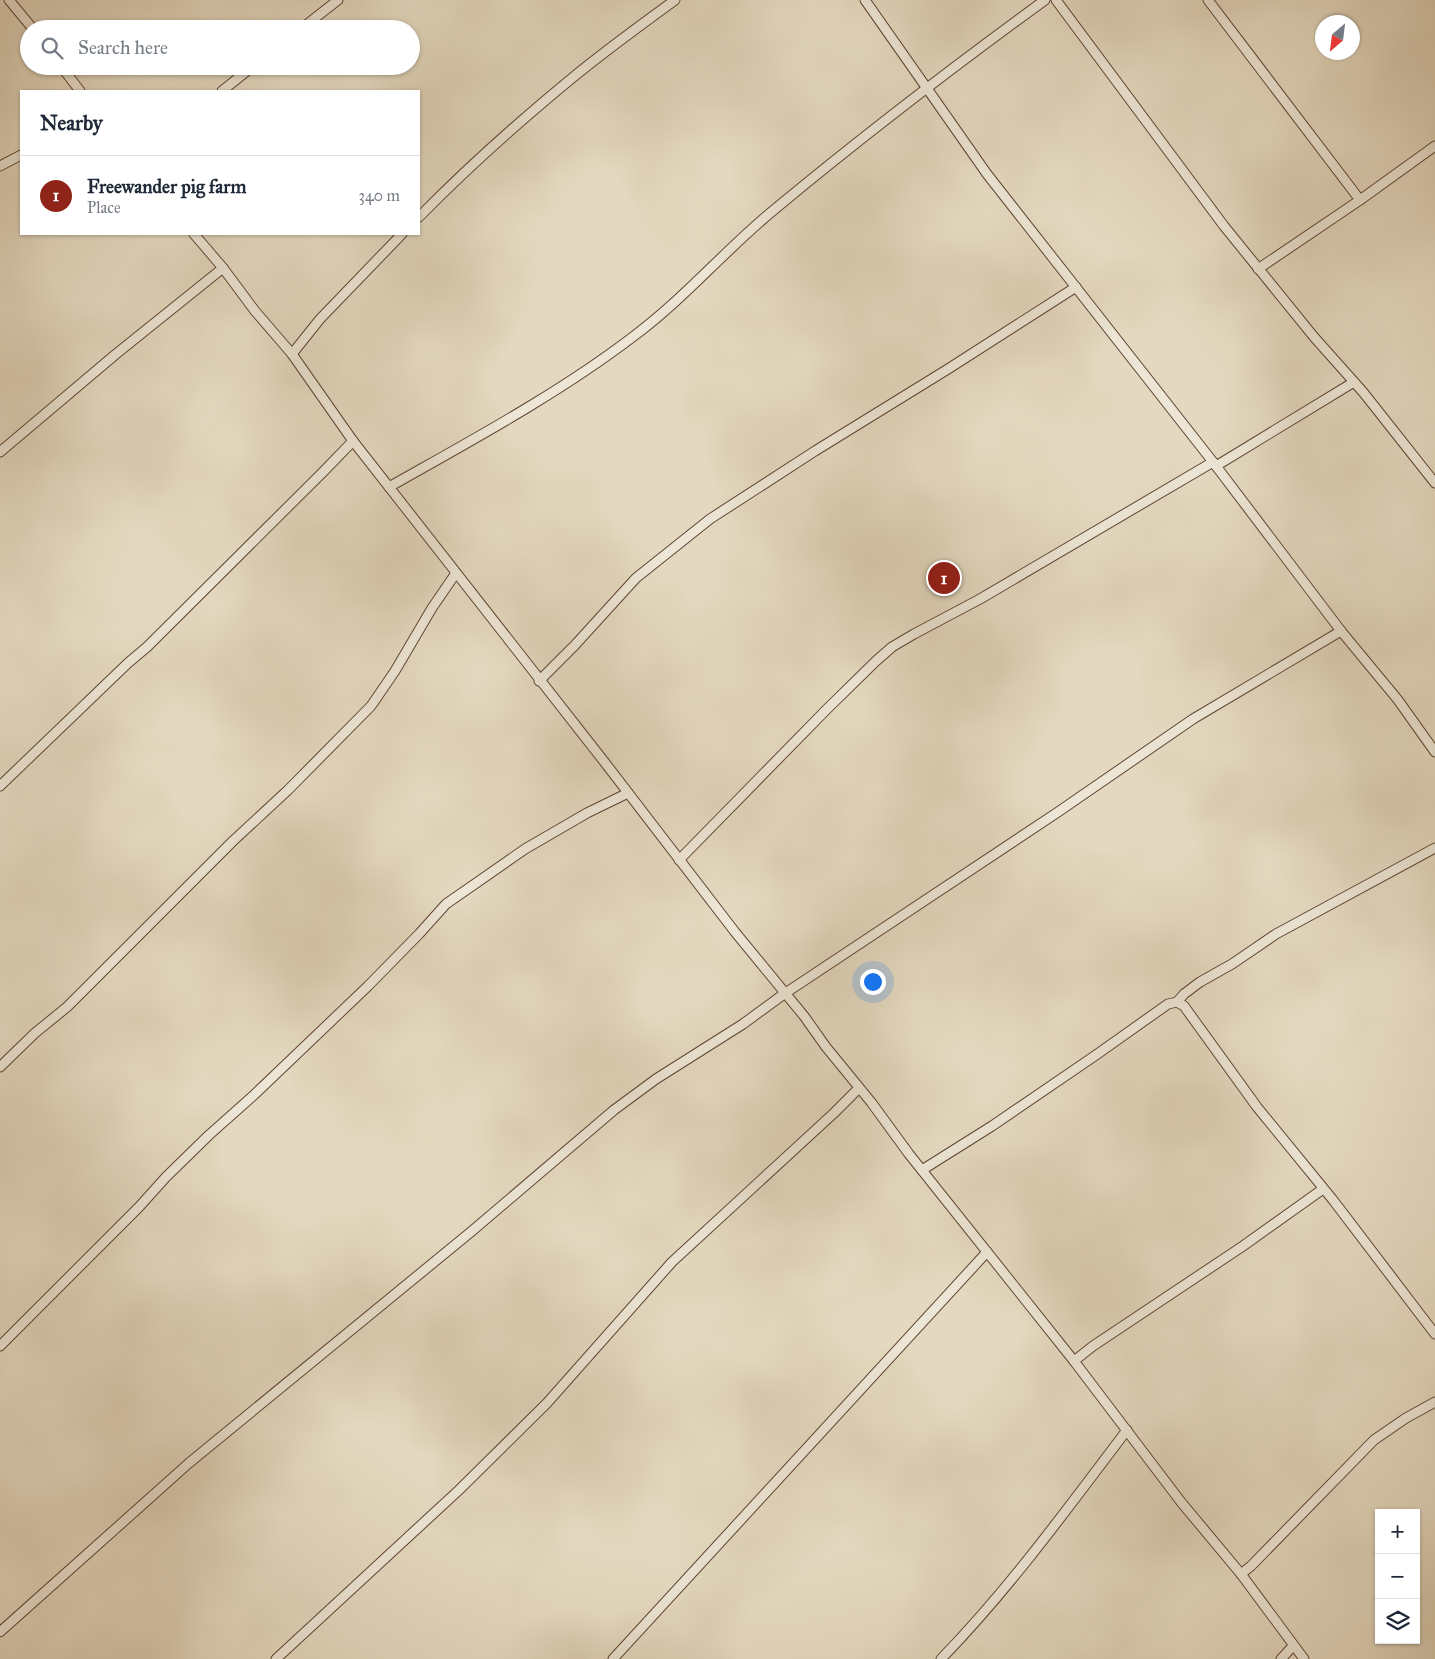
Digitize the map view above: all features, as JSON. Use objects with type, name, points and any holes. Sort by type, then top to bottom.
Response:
[{"type":"street","points":[[10,0],[25,20]]},
{"type":"street","points":[[312,20],[338,0]]},
{"type":"street","points":[[420,216],[471,165],[513,127],[579,72],[675,0]]},
{"type":"street","points":[[866,0],[987,174],[1214,464],[1341,631],[1398,700],[1435,752]]},
{"type":"street","points":[[388,486],[516,415],[636,335],[773,210],[926,87],[1045,0]]},
{"type":"street","points":[[1056,0],[1182,170],[1258,268],[1314,337],[1354,382],[1435,483]]},
{"type":"street","points":[[1208,0],[1360,200]]},
{"type":"street","points":[[68,75],[79,90]]},
{"type":"street","points":[[223,90],[242,75]]},
{"type":"street","points":[[1258,268],[1360,200],[1435,146]]},
{"type":"street","points":[[0,166],[20,156]]},
{"type":"street","points":[[195,235],[223,268],[255,312],[292,354],[353,441],[784,994],[798,1009],[922,1170],[1074,1361],[1181,1502],[1241,1574],[1304,1659]]},
{"type":"street","points":[[292,354],[333,306],[401,235]]},
{"type":"street","points":[[0,452],[116,354],[223,268]]},
{"type":"street","points":[[539,680],[575,645],[636,578],[710,519],[1076,287]]},
{"type":"street","points":[[679,860],[827,709],[892,647],[980,599],[1354,382]]},
{"type":"street","points":[[0,786],[154,640],[353,441]]},
{"type":"street","points":[[0,1068],[35,1033],[67,1007],[371,706],[456,573]]},
{"type":"street","points":[[0,1632],[189,1463],[472,1231],[614,1110],[656,1079],[743,1024],[784,994],[1058,812],[1193,719],[1341,631]]},
{"type":"street","points":[[0,1346],[139,1207],[166,1176],[262,1088],[368,986],[446,904],[525,849],[628,792]]},
{"type":"street","points":[[922,1170],[992,1126],[1168,1004],[1177,1002],[1200,982],[1232,964],[1276,934],[1435,848]]},
{"type":"street","points":[[1177,1002],[1184,1006],[1257,1106],[1417,1308],[1435,1334]]},
{"type":"street","points":[[276,1659],[459,1490],[560,1388],[672,1262],[859,1088]]},
{"type":"street","points":[[1074,1361],[1093,1346],[1243,1246],[1323,1189]]},
{"type":"street","points":[[613,1659],[987,1252]]},
{"type":"street","points":[[1241,1574],[1374,1440],[1406,1418],[1435,1402]]},
{"type":"street","points":[[941,1659],[974,1626],[1031,1557],[1126,1430]]},
{"type":"street","points":[[1281,1659],[1294,1646]]},
{"type":"place","name":"Freewander pig farm","points":[[944,578]]}]
